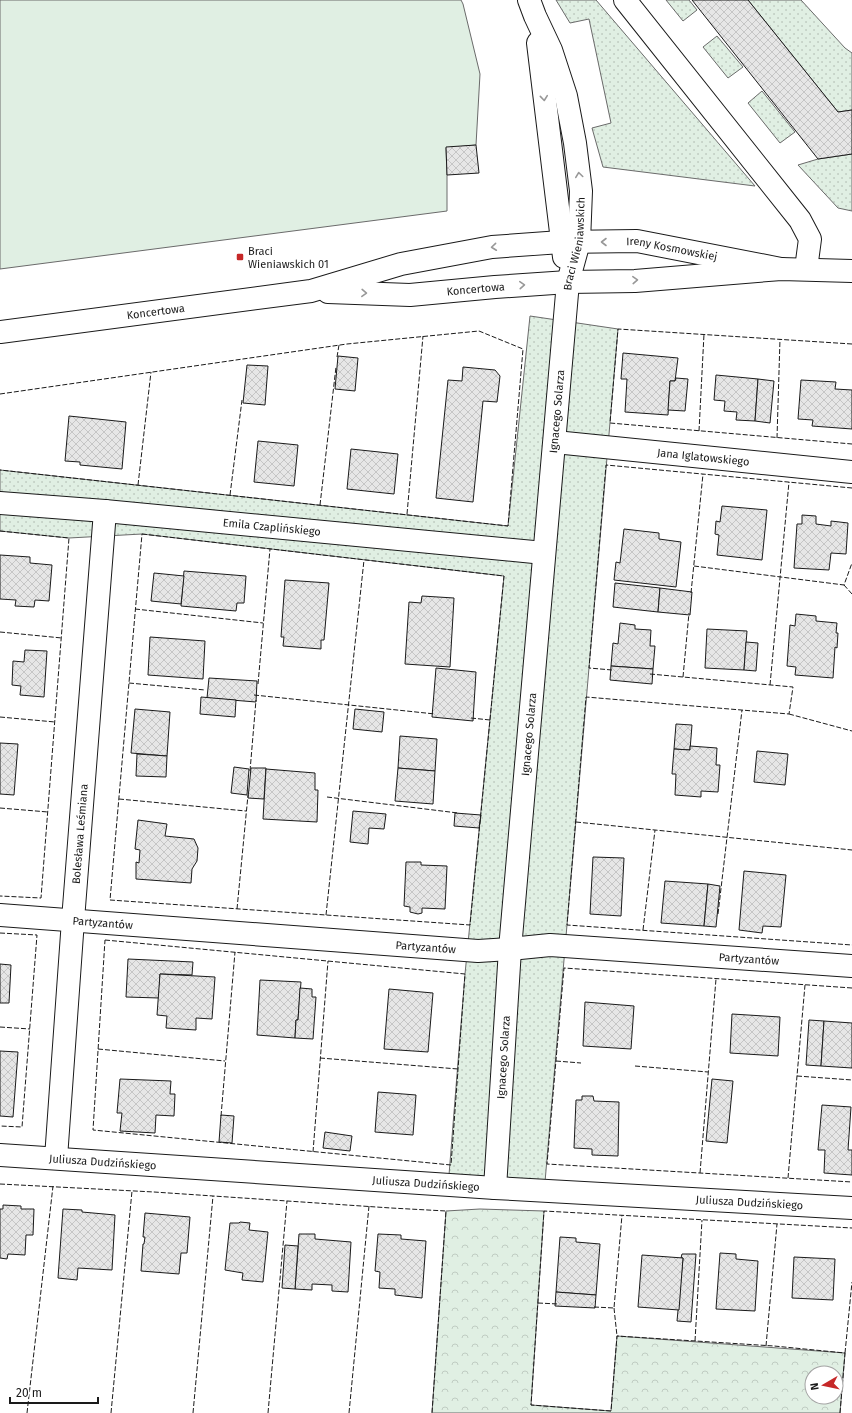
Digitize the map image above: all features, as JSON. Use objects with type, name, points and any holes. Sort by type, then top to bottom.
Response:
[{"type":"street","points":[[625,0],[800,220],[810,238],[806,269]]},
{"type":"street","name":"Braci Wieniawskich","points":[[532,8],[570,242],[568,282]]},
{"type":"street","name":"Ireny Kosmowskiej","points":[[570,242],[637,241],[781,269]]},
{"type":"street","name":"Koncertowa","points":[[0,332],[311,291],[401,264],[416,261],[492,247],[570,242]]},
{"type":"street","name":"Ireny Kosmowskiej","points":[[568,282],[635,281],[781,269],[852,271]]},
{"type":"street","name":"Koncertowa","points":[[311,291],[410,295],[568,282]]},
{"type":"street","name":"Ignacego Solarza","points":[[495,1188],[510,950],[568,282]]},
{"type":"street","name":"Jana Iglatowskiego","points":[[555,442],[852,472]]},
{"type":"street","name":"Emila Czaplińskiego","points":[[0,504],[105,511],[544,553]]},
{"type":"street","name":"Bolesława Leśmiana","points":[[56,1158],[105,511]]},
{"type":"street","name":"Partyzantów","points":[[0,915],[478,951],[510,950],[550,945],[852,966]]},
{"type":"street","name":"Juliusza Dudzińskiego","points":[[0,1155],[495,1188],[852,1208]]},
{"type":"green space","points":[[0,0],[461,0],[480,74],[476,145],[446,148],[447,211],[0,269]]},
{"type":"green space","points":[[556,0],[596,0],[755,186],[603,167],[592,128],[611,123],[589,19],[570,23]]},
{"type":"green space","points":[[666,0],[689,0],[697,10],[683,21]]},
{"type":"green space","points":[[748,0],[801,0],[845,48],[852,53],[852,110],[838,112]]},
{"type":"green space","points":[[717,36],[743,67],[728,78],[703,47]]},
{"type":"green space","points":[[762,91],[795,132],[780,143],[748,103]]},
{"type":"green space","points":[[852,154],[852,211],[838,208],[798,165],[818,159]]},
{"type":"green space","points":[[530,316],[618,329],[545,1182],[449,1175],[465,974],[504,576],[142,534],[69,538],[0,531],[0,470],[508,526]]},
{"type":"green space","points":[[480,1209],[544,1211],[531,1405],[611,1411],[617,1336],[845,1353],[844,1365],[804,1365],[804,1405],[841,1405],[840,1413],[432,1413],[446,1211]]},
{"type":"building","points":[[692,0],[748,0],[838,112],[852,110],[852,154],[818,159]]},
{"type":"building","points":[[476,145],[479,173],[447,175],[446,147]]},
{"type":"building","points":[[623,353],[678,358],[675,381],[670,381],[668,415],[625,412],[627,379],[621,379]]},
{"type":"building","points":[[338,356],[358,358],[355,391],[335,389]]},
{"type":"building","points":[[247,365],[268,366],[265,405],[243,403]]},
{"type":"building","points":[[463,367],[495,370],[500,376],[497,402],[483,401],[473,502],[436,498],[448,380],[462,381]]},
{"type":"building","points":[[716,375],[758,379],[755,421],[736,420],[737,412],[724,411],[725,401],[714,400]]},
{"type":"building","points":[[676,378],[688,379],[685,411],[668,410],[670,381],[675,381]]},
{"type":"building","points":[[758,379],[774,381],[770,423],[755,421]]},
{"type":"building","points":[[801,380],[836,382],[835,389],[852,390],[852,429],[812,426],[813,420],[798,419]]},
{"type":"building","points":[[69,416],[126,422],[122,469],[80,465],[80,462],[65,461]]},
{"type":"building","points":[[258,441],[298,445],[294,486],[254,482]]},
{"type":"building","points":[[351,449],[398,454],[394,494],[347,489]]},
{"type":"building","points":[[722,506],[767,510],[762,560],[717,555],[719,535],[715,534],[716,521],[720,522]]},
{"type":"building","points":[[802,515],[816,516],[816,524],[831,526],[831,521],[848,523],[846,554],[831,553],[829,570],[794,568],[797,524],[802,524]]},
{"type":"building","points":[[624,529],[659,533],[659,539],[681,542],[676,587],[614,580],[616,562],[620,563]]},
{"type":"building","points":[[0,555],[30,557],[30,563],[52,565],[49,601],[35,600],[34,607],[15,606],[16,600],[0,599]]},
{"type":"building","points":[[184,571],[246,576],[244,603],[237,603],[236,611],[181,606]]},
{"type":"building","points":[[154,573],[184,576],[181,604],[151,601]]},
{"type":"building","points":[[285,580],[329,583],[324,640],[321,640],[321,649],[283,646],[284,637],[281,637]]},
{"type":"building","points":[[615,583],[660,588],[658,612],[613,607]]},
{"type":"building","points":[[660,588],[692,592],[690,615],[658,612]]},
{"type":"building","points":[[422,596],[454,598],[450,667],[405,664],[409,602],[421,603]]},
{"type":"building","points":[[796,614],[816,616],[816,621],[837,623],[837,648],[835,647],[833,678],[795,675],[796,667],[787,666],[790,625],[795,626]]},
{"type":"building","points":[[620,623],[635,625],[635,629],[651,630],[650,646],[655,646],[653,669],[611,666],[613,643],[618,644]]},
{"type":"building","points":[[707,629],[747,631],[744,670],[705,668]]},
{"type":"building","points":[[150,637],[205,641],[203,679],[148,675]]},
{"type":"building","points":[[746,642],[758,643],[756,671],[744,670]]},
{"type":"building","points":[[25,650],[47,651],[44,697],[20,695],[21,686],[12,685],[13,661],[24,662]]},
{"type":"building","points":[[611,666],[653,669],[652,684],[610,680]]},
{"type":"building","points":[[436,668],[476,672],[473,721],[432,717]]},
{"type":"building","points":[[209,678],[257,681],[256,702],[207,698]]},
{"type":"building","points":[[201,697],[236,700],[235,717],[200,714]]},
{"type":"building","points":[[135,709],[170,712],[167,756],[131,753]]},
{"type":"building","points":[[355,709],[384,712],[382,732],[353,729]]},
{"type":"building","points":[[676,724],[692,725],[690,750],[674,749]]},
{"type":"building","points":[[400,736],[437,739],[435,771],[398,768]]},
{"type":"building","points":[[0,743],[18,744],[14,795],[0,794]]},
{"type":"building","points":[[690,746],[717,748],[716,765],[720,765],[718,792],[701,791],[701,797],[675,795],[676,774],[672,774],[674,749],[690,750]]},
{"type":"building","points":[[757,751],[788,754],[785,785],[754,782]]},
{"type":"building","points":[[137,754],[167,756],[166,777],[136,776]]},
{"type":"building","points":[[234,767],[249,769],[247,795],[231,793]]},
{"type":"building","points":[[251,768],[266,768],[264,799],[248,798]]},
{"type":"building","points":[[398,768],[435,771],[433,804],[395,801]]},
{"type":"building","points":[[266,769],[315,773],[315,790],[318,790],[317,822],[263,819]]},
{"type":"building","points":[[353,811],[386,814],[384,829],[369,828],[368,844],[350,842]]},
{"type":"building","points":[[455,813],[481,815],[479,828],[454,826]]},
{"type":"building","points":[[138,820],[167,824],[165,836],[194,839],[198,848],[197,861],[192,869],[191,883],[136,879],[136,862],[139,863],[140,850],[135,849]]},
{"type":"building","points":[[593,857],[624,858],[621,916],[590,914]]},
{"type":"building","points":[[406,862],[421,862],[421,865],[447,866],[445,909],[422,908],[422,913],[418,914],[410,912],[410,907],[404,906]]},
{"type":"building","points":[[744,871],[786,875],[781,927],[763,926],[762,933],[739,930]]},
{"type":"building","points":[[665,881],[708,884],[704,926],[661,923]]},
{"type":"building","points":[[708,884],[720,886],[716,927],[704,926]]},
{"type":"building","points":[[128,959],[193,962],[192,975],[160,974],[159,998],[126,997]]},
{"type":"building","points":[[0,964],[11,965],[9,1003],[0,1003]]},
{"type":"building","points":[[160,974],[215,977],[212,1019],[196,1018],[196,1030],[166,1028],[167,1016],[157,1015]]},
{"type":"building","points":[[260,980],[301,982],[295,1038],[257,1035]]},
{"type":"building","points":[[300,988],[312,989],[312,997],[316,997],[313,1039],[295,1038]]},
{"type":"building","points":[[389,989],[433,993],[428,1052],[384,1049]]},
{"type":"building","points":[[585,1002],[634,1006],[631,1049],[583,1046]]},
{"type":"building","points":[[732,1014],[780,1017],[778,1056],[730,1053]]},
{"type":"building","points":[[809,1020],[824,1021],[821,1066],[806,1065]]},
{"type":"building","points":[[824,1021],[852,1023],[852,1068],[821,1066]]},
{"type":"building","points":[[0,1051],[18,1052],[13,1117],[0,1116]]},
{"type":"building","points":[[120,1079],[171,1081],[170,1094],[175,1094],[174,1116],[156,1115],[155,1133],[120,1131],[122,1113],[117,1113]]},
{"type":"building","points":[[712,1079],[733,1081],[727,1143],[706,1141]]},
{"type":"building","points":[[378,1092],[416,1095],[413,1135],[375,1132]]},
{"type":"building","points":[[582,1096],[593,1096],[594,1101],[619,1102],[618,1156],[592,1155],[592,1149],[574,1148],[576,1100],[582,1100]]},
{"type":"building","points":[[822,1105],[851,1107],[848,1150],[852,1150],[852,1175],[824,1173],[825,1150],[818,1150]]},
{"type":"building","points":[[221,1115],[234,1116],[232,1143],[219,1142]]},
{"type":"building","points":[[325,1132],[352,1136],[350,1151],[323,1148]]},
{"type":"building","points":[[3,1205],[21,1206],[21,1209],[34,1209],[33,1235],[26,1235],[25,1255],[8,1254],[7,1259],[0,1258],[0,1209],[3,1209]]},
{"type":"building","points":[[63,1209],[115,1215],[112,1270],[78,1268],[77,1280],[58,1278]]},
{"type":"building","points":[[145,1213],[190,1217],[187,1253],[181,1253],[179,1274],[141,1271],[145,1237],[143,1237]]},
{"type":"building","points":[[230,1223],[250,1223],[249,1230],[268,1232],[263,1282],[242,1280],[243,1273],[225,1270]]},
{"type":"building","points":[[299,1234],[315,1234],[315,1239],[351,1242],[348,1292],[332,1291],[332,1285],[312,1284],[312,1290],[295,1289]]},
{"type":"building","points":[[378,1234],[401,1235],[401,1239],[426,1241],[422,1298],[395,1295],[395,1289],[379,1288],[380,1272],[375,1271]]},
{"type":"building","points":[[560,1237],[576,1238],[576,1242],[600,1244],[596,1295],[556,1292]]},
{"type":"building","points":[[285,1245],[298,1246],[295,1289],[282,1288]]},
{"type":"building","points":[[720,1253],[736,1254],[736,1259],[758,1261],[755,1311],[716,1309]]},
{"type":"building","points":[[682,1254],[696,1254],[691,1322],[677,1321],[683,1258],[681,1258]]},
{"type":"building","points":[[642,1255],[683,1258],[679,1310],[638,1307]]},
{"type":"building","points":[[794,1257],[835,1259],[833,1300],[792,1298]]},
{"type":"building","points":[[556,1292],[596,1295],[595,1308],[555,1306]]},
{"type":"fence","points":[[852,344],[618,329],[610,423],[852,444]]},
{"type":"fence","points":[[0,394],[347,344],[479,331],[523,349],[508,526],[0,470]]},
{"type":"fence","points":[[699,431],[704,334]]},
{"type":"fence","points":[[407,514],[423,336]]},
{"type":"fence","points":[[777,438],[780,339]]},
{"type":"fence","points":[[337,357],[339,345]]},
{"type":"fence","points":[[320,505],[336,367]]},
{"type":"fence","points":[[138,485],[151,372]]},
{"type":"fence","points":[[230,495],[242,400]]},
{"type":"fence","points":[[612,670],[589,668],[606,465],[852,488]]},
{"type":"fence","points":[[691,593],[703,474]]},
{"type":"fence","points":[[770,685],[789,482]]},
{"type":"fence","points":[[0,531],[69,538],[41,898],[0,896]]},
{"type":"fence","points":[[142,534],[504,576],[470,925],[110,900],[142,534]]},
{"type":"fence","points":[[258,684],[270,549]]},
{"type":"fence","points":[[326,915],[364,560]]},
{"type":"fence","points":[[694,566],[844,585],[852,563]]},
{"type":"fence","points":[[844,585],[852,594]]},
{"type":"fence","points":[[135,609],[263,623]]},
{"type":"fence","points":[[683,677],[689,613]]},
{"type":"fence","points":[[0,632],[62,638]]},
{"type":"fence","points":[[650,674],[793,687],[789,714],[586,697],[567,925],[852,945]]},
{"type":"fence","points":[[129,683],[205,690]]},
{"type":"fence","points":[[254,695],[435,714]]},
{"type":"fence","points":[[250,771],[256,700]]},
{"type":"fence","points":[[718,914],[742,710]]},
{"type":"fence","points":[[789,714],[852,731]]},
{"type":"fence","points":[[0,717],[55,722]]},
{"type":"fence","points":[[471,718],[490,720]]},
{"type":"fence","points":[[237,909],[248,795]]},
{"type":"fence","points":[[327,797],[458,813]]},
{"type":"fence","points":[[119,799],[246,811]]},
{"type":"fence","points":[[0,808],[48,812]]},
{"type":"fence","points":[[576,822],[852,850]]},
{"type":"fence","points":[[643,930],[655,830]]},
{"type":"fence","points":[[0,933],[37,935],[22,1127],[0,1126]]},
{"type":"fence","points":[[105,940],[465,974],[451,1165],[93,1130],[105,940]]},
{"type":"fence","points":[[221,1116],[235,952]]},
{"type":"fence","points":[[313,1152],[328,961]]},
{"type":"fence","points":[[852,988],[564,968],[547,1164],[852,1182]]},
{"type":"fence","points":[[700,1173],[716,979]]},
{"type":"fence","points":[[788,1178],[805,985]]},
{"type":"fence","points":[[0,1027],[30,1029]]},
{"type":"fence","points":[[98,1049],[225,1061]]},
{"type":"fence","points":[[320,1058],[458,1069]]},
{"type":"fence","points":[[556,1061],[581,1063]]},
{"type":"fence","points":[[635,1066],[708,1072]]},
{"type":"fence","points":[[797,1076],[852,1080]]},
{"type":"fence","points":[[0,1184],[154,1192],[446,1211],[432,1413]]},
{"type":"fence","points":[[27,1413],[53,1186]]},
{"type":"fence","points":[[111,1413],[132,1191]]},
{"type":"fence","points":[[193,1413],[213,1196]]},
{"type":"fence","points":[[268,1413],[287,1201]]},
{"type":"fence","points":[[349,1413],[369,1206]]},
{"type":"fence","points":[[840,1413],[845,1353],[774,1346],[617,1336],[611,1411],[531,1405],[544,1211],[852,1228]]},
{"type":"fence","points":[[594,1307],[614,1308],[622,1215]]},
{"type":"fence","points":[[695,1341],[702,1220]]},
{"type":"fence","points":[[766,1346],[777,1224]]},
{"type":"fence","points":[[845,1353],[852,1282]]},
{"type":"fence","points":[[538,1303],[558,1304]]},
{"type":"fence","points":[[614,1308],[617,1336]]},
{"type":"place","name":"Braci Wieniawskich 01","points":[[240,257]]}]
